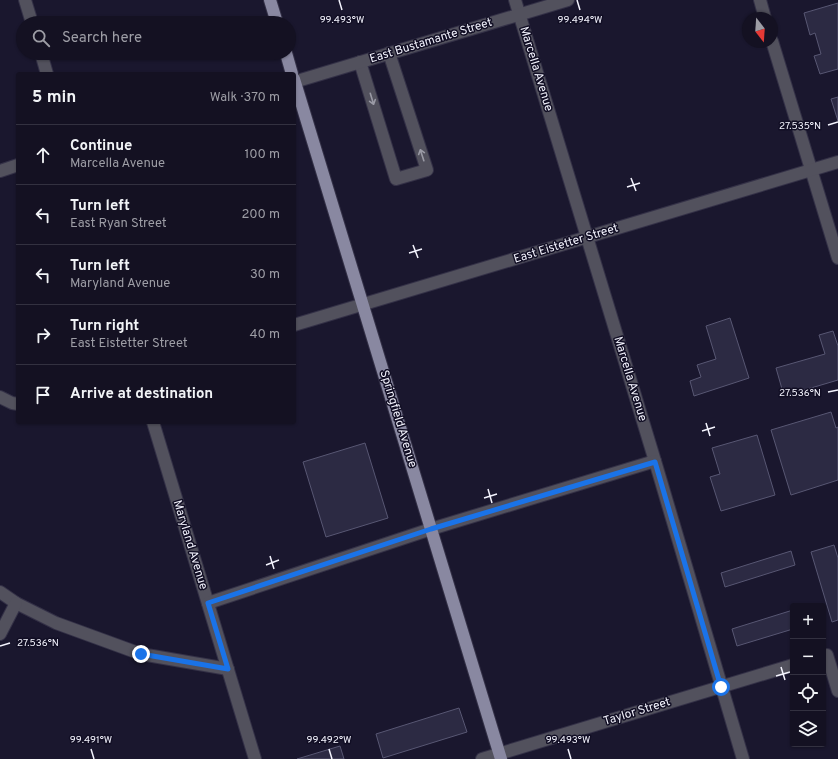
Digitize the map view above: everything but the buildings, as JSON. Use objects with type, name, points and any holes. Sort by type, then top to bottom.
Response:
[{"type":"main road","points":[[270,0],[275,16]]},
{"type":"main road","name":"Springfield Avenue","points":[[288,60],[292,72]]},
{"type":"main road","name":"Springfield Avenue","points":[[296,85],[500,756]]},
{"type":"street","points":[[25,0],[30,16]]},
{"type":"street","name":"Marcella Avenue","points":[[515,0],[743,759]]},
{"type":"street","name":"East Bustamante Street","points":[[296,78],[360,62],[568,0]]},
{"type":"street","points":[[760,0],[763,12]]},
{"type":"street","points":[[774,48],[838,258]]},
{"type":"street","points":[[360,62],[396,179],[426,170],[390,53]]},
{"type":"street","points":[[43,60],[46,72]]},
{"type":"street","name":"East Eistetter Street","points":[[296,324],[838,162]]},
{"type":"street","points":[[0,171],[16,166]]},
{"type":"street","points":[[0,397],[16,403]]},
{"type":"street","name":"Maryland Avenue","points":[[154,424],[255,759]]},
{"type":"street","points":[[208,603],[431,529],[655,462]]},
{"type":"street","points":[[0,592],[16,603],[56,623],[141,654],[228,669]]},
{"type":"street","points":[[0,634],[16,603]]},
{"type":"street","points":[[829,654],[838,691]]},
{"type":"street","name":"Taylor Street","points":[[482,759],[500,756],[790,666]]},
{"type":"route","points":[[141,654],[228,669],[208,603],[431,529],[655,462],[721,687]]}]
